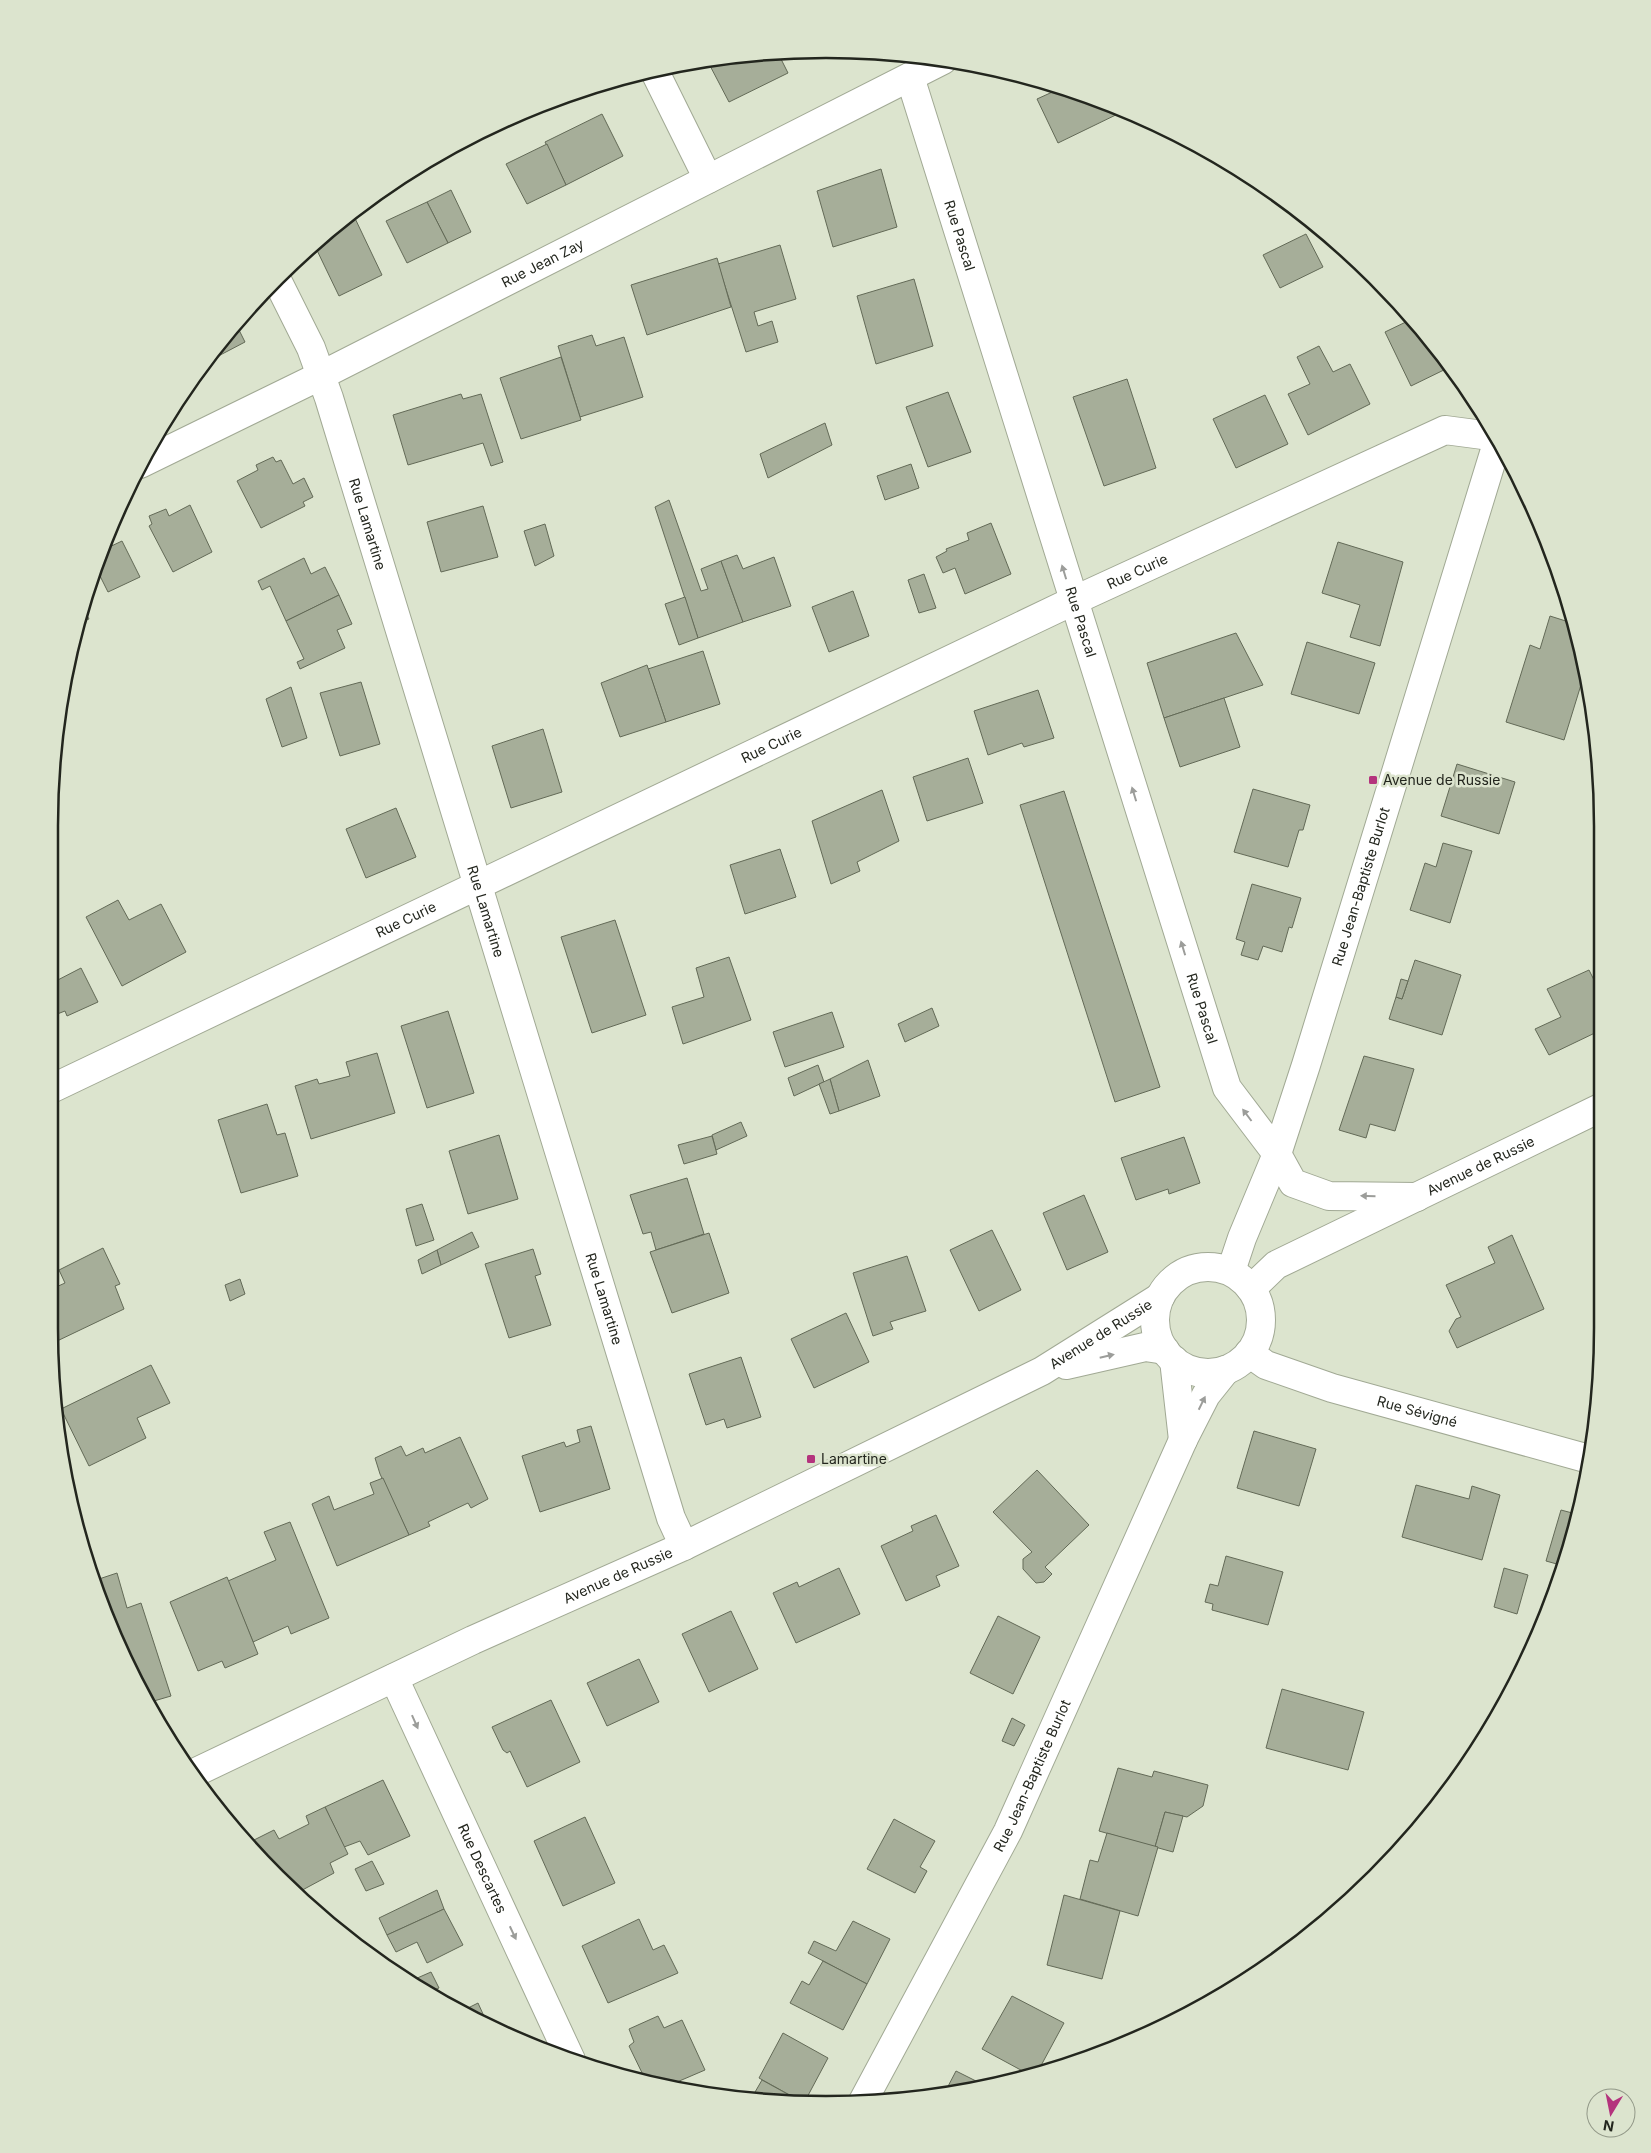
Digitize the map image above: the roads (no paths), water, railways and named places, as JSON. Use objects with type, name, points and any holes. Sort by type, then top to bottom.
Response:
[{"type":"street","name":"Rue Jean Zay","points":[[151,459],[320,376],[933,65]]},
{"type":"street","points":[[657,77],[708,179]]},
{"type":"street","name":"Rue Pascal","points":[[910,77],[1227,1088],[1277,1154]]},
{"type":"street","name":"Rue Lamartine","points":[[279,285],[311,348],[320,376],[671,1518],[684,1546]]},
{"type":"street","name":"Rue Curie","points":[[58,1086],[1073,600],[1445,430],[1488,437]]},
{"type":"street","name":"Rue Jean-Baptiste Burlot","points":[[1231,1271],[1242,1238],[1277,1154],[1306,1065],[1495,450]]},
{"type":"street","name":"Avenue de Russie","points":[[1252,1289],[1276,1265],[1594,1111]]},
{"type":"street","name":"Avenue de Russie","points":[[1277,1154],[1293,1183],[1329,1196],[1417,1197]]},
{"type":"street","points":[[1204,1267],[1231,1271],[1252,1289],[1261,1315],[1260,1329],[1256,1342],[1249,1354],[1239,1363],[1226,1370],[1199,1372],[1186,1368],[1170,1355],[1159,1338],[1155,1324],[1156,1311],[1160,1297],[1178,1276],[1190,1270],[1204,1267]]},
{"type":"street","name":"Avenue de Russie","points":[[199,1771],[473,1640],[684,1546],[1042,1371],[1160,1297]]},
{"type":"street","name":"Avenue de Russie","points":[[1042,1371],[1145,1346],[1170,1355]]},
{"type":"street","name":"Rue Sévigné","points":[[1249,1354],[1266,1365],[1332,1388],[1582,1457]]},
{"type":"street","points":[[1170,1355],[1183,1440]]},
{"type":"street","name":"Rue Jean-Baptiste Burlot","points":[[867,2094],[1008,1832],[1183,1440],[1206,1395],[1226,1370]]},
{"type":"street","name":"Rue Descartes","points":[[394,1678],[566,2050]]},
{"type":"place","name":"Avenue de Russie","points":[[1373,780]]},
{"type":"place","name":"Lamartine","points":[[811,1459]]}]
